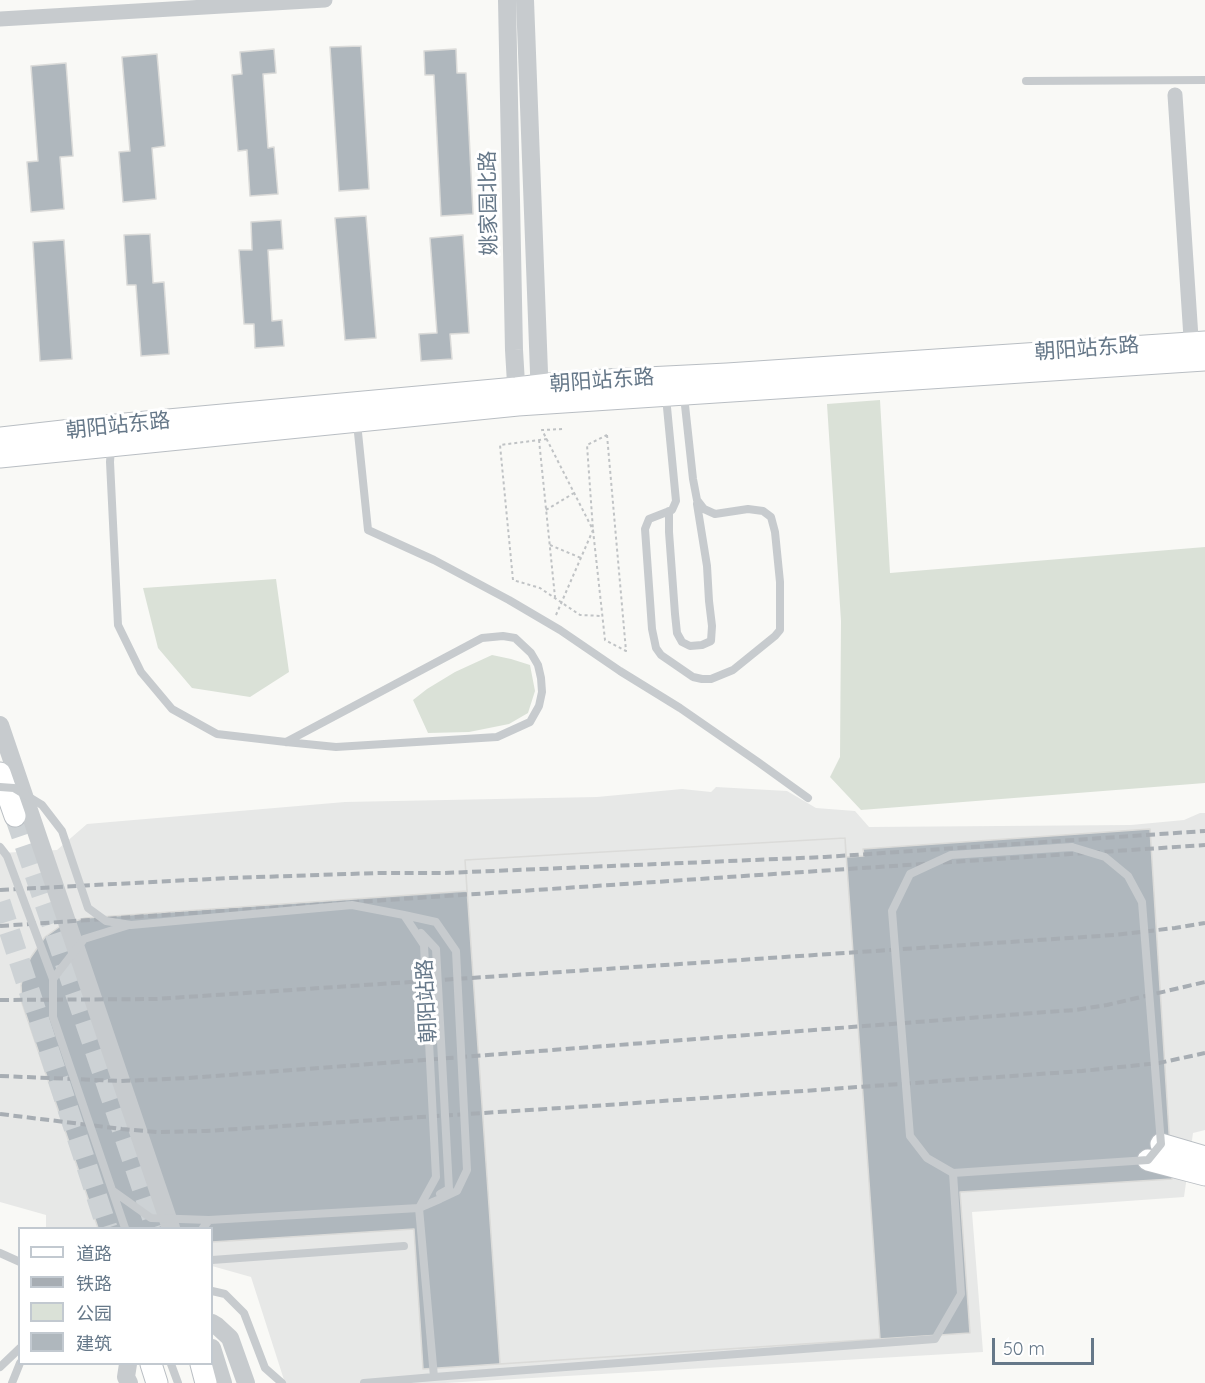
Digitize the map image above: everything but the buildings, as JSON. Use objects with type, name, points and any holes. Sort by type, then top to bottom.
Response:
[{"type":"main road","name":"朝阳站东路","points":[[539,395],[566,382],[1198,351]]},
{"type":"main road","name":"朝阳站东路","points":[[0,457],[110,436],[517,396],[675,395],[1198,351]]},
{"type":"main road","name":"朝阳站东路","points":[[0,438],[110,436],[356,421],[517,396]]},
{"type":"main road","points":[[0,773],[15,816]]},
{"type":"main road","points":[[1155,1152],[1205,1157]]},
{"type":"main road","points":[[1155,1152],[1205,1175]]},
{"type":"main road","points":[[152,1365],[172,1382]]},
{"type":"main road","points":[[201,1365],[206,1383]]},
{"type":"street","points":[[0,20],[201,4],[325,0]]},
{"type":"street","name":"姚家园北路","points":[[507,0],[517,396]]},
{"type":"street","name":"姚家园北路","points":[[525,0],[539,395]]},
{"type":"street","points":[[1175,95],[1198,351]]},
{"type":"street","points":[[0,725],[171,1227]]},
{"type":"street","points":[[213,1324],[230,1338],[246,1383]]},
{"type":"street","points":[[213,1351],[223,1383]]},
{"type":"street","points":[[128,1365],[126,1377],[129,1383]]},
{"type":"lane","points":[[1026,81],[1205,80]]},
{"type":"lane","points":[[675,395],[676,501],[672,510],[649,519],[645,529],[656,648],[669,662],[693,677],[711,679],[733,670],[780,630],[780,582],[775,531],[771,517],[763,511],[748,509],[714,514],[704,509],[697,500]]},
{"type":"lane","points":[[669,511],[677,633],[682,642],[690,646],[702,645],[711,641],[712,626],[707,566],[697,500],[675,395]]},
{"type":"lane","points":[[356,421],[368,530],[434,560],[552,625],[680,708],[808,798]]},
{"type":"lane","points":[[110,436],[118,626],[141,672],[172,709],[217,734],[286,742],[336,747],[497,736],[530,722],[539,706],[542,692],[538,665],[531,653],[514,638],[502,636],[482,638],[286,742]]},
{"type":"lane","points":[[0,787],[14,788],[42,805],[62,831],[87,908],[106,921],[131,925]]},
{"type":"lane","points":[[0,847],[7,856],[53,979],[53,1017],[125,1227]]},
{"type":"lane","points":[[1072,847],[1105,857],[1128,876],[1142,902],[1155,1152],[953,1173],[927,1158],[910,1136],[892,911],[910,874],[951,855],[1072,847]]},
{"type":"lane","points":[[53,979],[84,939],[131,925],[352,905],[436,922],[456,951],[466,1170],[457,1191],[418,1208],[209,1220],[151,1218],[112,1190]]},
{"type":"lane","points":[[404,915],[436,949],[449,1189],[418,1208]]},
{"type":"lane","name":"朝阳站路","points":[[404,915],[424,945],[436,1177],[418,1208]]},
{"type":"lane","points":[[364,1383],[935,1339],[961,1294],[953,1173]]},
{"type":"lane","points":[[418,1208],[434,1377]]},
{"type":"lane","points":[[204,1227],[209,1220]]},
{"type":"lane","points":[[213,1260],[404,1246]]},
{"type":"lane","points":[[0,1253],[18,1261]]},
{"type":"lane","points":[[213,1290],[225,1294],[244,1313],[265,1368],[282,1383]]},
{"type":"lane","points":[[0,1367],[18,1350]]},
{"type":"lane","points":[[12,1383],[19,1365]]},
{"type":"lane","points":[[171,1365],[172,1382]]},
{"type":"lane","points":[[193,1365],[198,1383]]},
{"type":"path","points":[[564,429],[542,430],[593,530]]},
{"type":"path","points":[[607,435],[626,651],[605,640],[602,616],[587,445],[607,435]]},
{"type":"path","points":[[547,439],[500,445],[513,580],[540,588],[580,615],[602,616]]},
{"type":"path","points":[[538,440],[555,597]]},
{"type":"path","points":[[546,510],[574,493]]},
{"type":"path","points":[[552,625],[593,530]]},
{"type":"path","points":[[550,545],[581,558]]},
{"type":"shaded area","points":[[716,787],[787,791],[816,808],[855,811],[869,827],[1131,825],[1184,820],[1205,813],[1205,1130],[1193,1133],[1184,1197],[972,1212],[983,1352],[445,1383],[285,1383],[251,1277],[213,1266],[213,1227],[46,1227],[46,1215],[0,1202],[0,853],[57,850],[87,824],[345,802],[597,797],[682,789],[711,792]]},
{"type":"green space","points":[[880,400],[890,573],[1205,547],[1205,783],[861,810],[830,777],[840,757],[841,621],[827,404]]},
{"type":"green space","points":[[276,579],[289,672],[250,697],[192,688],[158,648],[143,588]]},
{"type":"green space","points":[[492,655],[530,665],[535,691],[528,713],[509,724],[469,732],[428,733],[413,700],[455,672]]},
{"type":"tunnel","points":[[15,816],[156,1227]]},
{"type":"tunnel","points":[[0,902],[107,1227]]},
{"type":"railway","points":[[0,890],[229,878],[445,873],[825,857],[1205,831]]},
{"type":"railway","points":[[0,926],[1205,845]]},
{"type":"railway","points":[[0,1000],[156,999],[1114,935],[1205,923]]},
{"type":"railway","points":[[0,1076],[121,1081],[189,1078],[1075,1010],[1107,1005],[1205,982]]},
{"type":"railway","points":[[0,1114],[157,1132],[206,1131],[1082,1071],[1159,1063],[1205,1053]]}]
